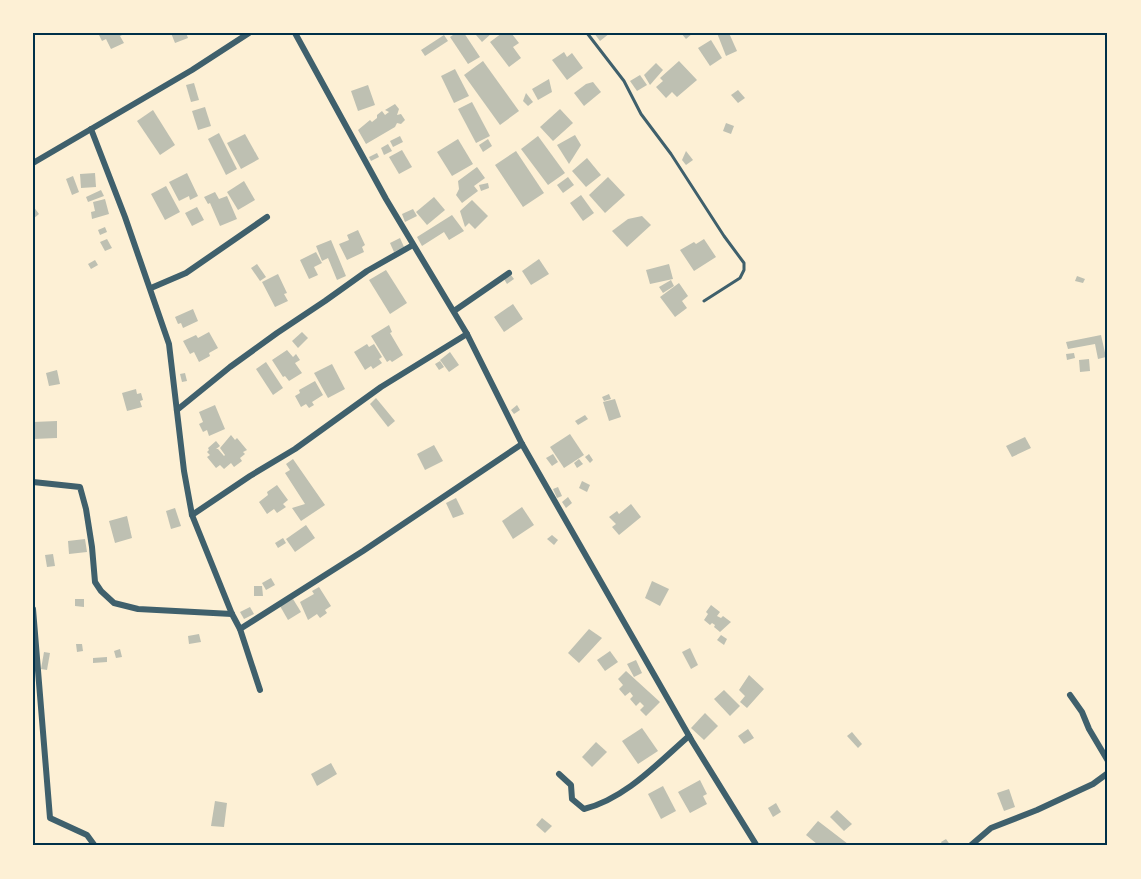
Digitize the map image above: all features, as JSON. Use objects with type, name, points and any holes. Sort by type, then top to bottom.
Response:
[{"type":"street","points":[[33,163],[192,70],[249,33]]},
{"type":"street","points":[[295,33],[386,199],[467,334],[522,444],[689,736],[757,846]]},
{"type":"street","points":[[91,129],[151,288],[169,344],[184,471],[192,515],[240,629],[260,690]]},
{"type":"street","points":[[151,288],[186,273],[267,217]]},
{"type":"street","points":[[177,410],[277,333],[367,271],[413,245]]},
{"type":"street","points":[[454,311],[509,273]]},
{"type":"street","points":[[192,515],[295,449],[381,387],[467,334]]},
{"type":"street","points":[[240,629],[363,551],[522,444]]},
{"type":"street","points":[[33,482],[80,487],[89,528],[94,582],[114,603],[138,609],[232,614]]},
{"type":"street","points":[[33,609],[50,818],[87,835],[95,846]]},
{"type":"street","points":[[1070,695],[1082,712],[1108,761]]},
{"type":"street","points":[[559,774],[571,785],[572,800],[584,808],[601,804],[629,786],[689,736]]},
{"type":"street","points":[[970,846],[991,828],[1093,784],[1108,773]]},
{"type":"lane","points":[[587,33],[624,81],[641,114],[671,154],[711,217],[744,263],[744,270],[740,278],[704,300]]},
{"type":"building","points":[[98,33],[126,33],[120,36],[124,43],[111,49],[106,39],[102,41]]},
{"type":"building","points":[[171,33],[186,33],[188,38],[175,43]]},
{"type":"building","points":[[456,33],[464,33],[480,57],[468,64],[450,37]]},
{"type":"building","points":[[492,33],[482,42],[476,35]]},
{"type":"building","points":[[502,33],[512,34],[519,43],[513,47],[521,58],[509,67],[490,42]]},
{"type":"building","points":[[594,33],[610,33],[600,41]]},
{"type":"building","points":[[681,33],[693,33],[686,39]]},
{"type":"building","points":[[717,33],[729,33],[737,51],[726,56]]},
{"type":"building","points":[[444,35],[448,41],[425,56],[421,50]]},
{"type":"building","points":[[711,40],[722,58],[710,66],[698,48]]},
{"type":"building","points":[[564,52],[567,57],[572,53],[583,68],[567,80],[552,60]]},
{"type":"building","points":[[483,61],[519,111],[500,125],[464,75]]},
{"type":"building","points":[[679,61],[697,80],[677,97],[672,92],[666,98],[656,87],[663,81],[660,78]]},
{"type":"building","points":[[656,63],[663,70],[650,85],[644,75]]},
{"type":"building","points":[[455,69],[469,96],[454,103],[441,76]]},
{"type":"building","points":[[640,75],[647,85],[637,91],[630,81]]},
{"type":"building","points":[[549,79],[552,92],[538,100],[532,89]]},
{"type":"building","points":[[593,82],[601,92],[584,106],[574,93]]},
{"type":"building","points":[[194,83],[199,100],[191,102],[186,85]]},
{"type":"building","points":[[368,85],[375,105],[358,111],[351,91]]},
{"type":"building","points":[[738,90],[745,98],[738,103],[731,95]]},
{"type":"building","points":[[526,93],[533,102],[528,106],[523,101]]},
{"type":"building","points":[[472,102],[490,136],[476,143],[458,109]]},
{"type":"building","points":[[395,104],[399,109],[397,115],[401,114],[405,120],[366,144],[358,130],[370,120],[372,122],[382,111],[385,115],[389,112],[385,110]]},
{"type":"building","points":[[205,107],[211,126],[198,130],[192,111]]},
{"type":"building","points":[[560,109],[573,123],[553,141],[540,127]]},
{"type":"building","points":[[153,110],[175,145],[160,155],[137,121]]},
{"type":"building","points":[[726,123],[734,126],[731,134],[723,131]]},
{"type":"building","points":[[219,133],[237,169],[226,175],[208,139]]},
{"type":"building","points":[[245,134],[259,159],[241,169],[227,143]]},
{"type":"building","points":[[575,135],[581,145],[569,164],[557,145]]},
{"type":"building","points":[[400,136],[403,142],[393,147],[390,141]]},
{"type":"building","points":[[538,136],[565,173],[548,185],[521,149]]},
{"type":"building","points":[[458,139],[473,164],[452,176],[437,152]]},
{"type":"building","points":[[488,139],[492,146],[483,152],[479,145]]},
{"type":"building","points":[[388,144],[392,151],[384,155],[381,148]]},
{"type":"building","points":[[402,150],[412,167],[399,174],[389,157]]},
{"type":"building","points":[[516,151],[544,193],[523,207],[495,165]]},
{"type":"building","points":[[686,151],[693,160],[686,165],[682,160]]},
{"type":"building","points":[[377,153],[379,157],[371,161],[369,157]]},
{"type":"building","points":[[587,158],[601,175],[586,187],[572,171]]},
{"type":"building","points":[[477,167],[485,178],[474,186],[478,191],[462,203],[456,195],[459,189],[458,181]]},
{"type":"building","points":[[95,173],[96,187],[81,188],[80,174]]},
{"type":"building","points":[[187,173],[198,196],[190,200],[189,196],[179,201],[169,182]]},
{"type":"building","points":[[73,176],[79,192],[72,195],[66,179]]},
{"type":"building","points":[[568,177],[574,185],[563,193],[557,185]]},
{"type":"building","points":[[608,177],[625,195],[605,213],[589,195]]},
{"type":"building","points":[[244,181],[255,200],[238,210],[227,192]]},
{"type":"building","points":[[488,183],[489,188],[481,191],[479,185]]},
{"type":"building","points":[[166,186],[180,212],[165,220],[151,194]]},
{"type":"building","points":[[101,190],[104,196],[88,202],[86,197]]},
{"type":"building","points":[[215,192],[219,199],[227,196],[237,219],[220,226],[210,203],[208,204],[204,197]]},
{"type":"building","points":[[581,195],[594,213],[583,221],[570,203]]},
{"type":"building","points":[[434,197],[445,210],[427,225],[416,212]]},
{"type":"building","points":[[105,199],[109,214],[92,219],[91,212],[95,211],[93,202]]},
{"type":"building","points":[[472,200],[488,216],[475,229],[469,223],[465,227],[460,211]]},
{"type":"building","points":[[33,206],[39,214],[33,219]]},
{"type":"building","points":[[197,207],[204,220],[192,226],[185,213]]},
{"type":"building","points":[[413,209],[417,216],[405,222],[402,214]]},
{"type":"building","points":[[452,215],[464,231],[449,240],[444,232],[422,246],[417,237]]},
{"type":"building","points":[[642,216],[651,225],[627,247],[612,231],[628,219]]},
{"type":"building","points":[[105,227],[107,232],[100,235],[98,230]]},
{"type":"building","points":[[358,230],[365,245],[362,247],[364,252],[347,260],[339,244],[349,240],[347,235]]},
{"type":"building","points":[[400,238],[404,247],[394,252],[390,243]]},
{"type":"building","points":[[107,239],[112,248],[105,251],[100,242]]},
{"type":"building","points":[[704,239],[716,257],[694,271],[680,250]]},
{"type":"building","points":[[331,240],[346,276],[337,280],[328,258],[322,261],[316,246]]},
{"type":"building","points":[[316,252],[322,263],[314,267],[318,275],[309,279],[300,260]]},
{"type":"building","points":[[539,259],[549,274],[531,285],[522,271]]},
{"type":"building","points":[[95,260],[98,265],[91,269],[88,264]]},
{"type":"building","points":[[257,264],[266,277],[260,281],[251,268]]},
{"type":"building","points":[[669,264],[673,279],[650,284],[646,270]]},
{"type":"building","points":[[386,270],[407,303],[390,314],[369,280]]},
{"type":"building","points":[[278,274],[287,293],[284,294],[288,301],[275,307],[262,282]]},
{"type":"building","points":[[511,275],[514,279],[507,284],[504,279]]},
{"type":"building","points":[[1077,276],[1085,279],[1083,283],[1075,281]]},
{"type":"building","points":[[671,280],[674,286],[663,293],[659,287]]},
{"type":"building","points":[[679,283],[688,296],[682,301],[687,308],[675,317],[660,297]]},
{"type":"building","points":[[513,304],[523,319],[504,332],[494,317]]},
{"type":"building","points":[[193,309],[198,321],[183,328],[175,317]]},
{"type":"building","points":[[389,325],[392,332],[390,333],[403,355],[392,362],[390,360],[387,362],[371,336]]},
{"type":"building","points":[[209,332],[218,348],[199,362],[194,352],[190,354],[183,341],[196,335],[198,338]]},
{"type":"building","points":[[302,332],[308,338],[298,348],[292,341]]},
{"type":"building","points":[[1101,335],[1106,357],[1098,359],[1095,344],[1068,349],[1066,342]]},
{"type":"building","points":[[367,344],[369,347],[374,344],[382,357],[379,359],[382,363],[373,369],[371,366],[365,370],[354,352]]},
{"type":"building","points":[[287,350],[293,357],[296,354],[300,360],[295,363],[302,373],[289,381],[285,376],[283,377],[272,360]]},
{"type":"building","points":[[450,352],[459,365],[449,372],[440,360]]},
{"type":"building","points":[[1074,353],[1075,358],[1067,360],[1066,354]]},
{"type":"building","points":[[1089,359],[1090,371],[1080,372],[1079,360]]},
{"type":"building","points":[[440,361],[444,367],[439,370],[435,364]]},
{"type":"building","points":[[266,362],[283,388],[273,395],[256,369]]},
{"type":"building","points":[[332,364],[345,389],[328,398],[314,373]]},
{"type":"building","points":[[57,370],[60,384],[49,386],[46,373]]},
{"type":"building","points":[[185,373],[187,381],[182,382],[180,374]]},
{"type":"building","points":[[315,381],[323,395],[312,402],[314,405],[309,408],[306,404],[301,407],[295,396],[300,393],[299,390]]},
{"type":"building","points":[[136,389],[137,394],[141,393],[142,407],[127,411],[122,393]]},
{"type":"building","points":[[609,394],[611,399],[604,401],[602,397]]},
{"type":"building","points":[[376,398],[395,421],[388,427],[370,404]]},
{"type":"building","points":[[615,399],[621,417],[609,421],[603,402]]},
{"type":"building","points":[[215,405],[225,429],[209,436],[207,430],[203,432],[199,424],[203,422],[199,412]]},
{"type":"building","points":[[517,405],[520,410],[514,414],[511,410]]},
{"type":"building","points":[[585,415],[588,419],[578,425],[575,421]]},
{"type":"building","points":[[57,421],[57,438],[33,439],[33,422]]},
{"type":"building","points":[[570,434],[584,455],[564,468],[550,447]]},
{"type":"building","points":[[231,435],[235,440],[237,438],[247,450],[240,458],[242,461],[234,467],[231,463],[224,469],[220,465],[216,468],[207,457],[210,455],[207,452],[208,448],[216,441],[220,446],[216,449],[224,456],[220,448]]},
{"type":"building","points":[[1025,437],[1031,448],[1012,457],[1006,446]]},
{"type":"building","points":[[434,445],[443,461],[425,470],[417,454]]},
{"type":"building","points":[[553,454],[558,462],[552,466],[546,458]]},
{"type":"building","points":[[589,454],[593,460],[590,463],[585,457]]},
{"type":"building","points":[[293,459],[325,505],[301,521],[292,508],[305,504],[285,473],[290,470],[286,464]]},
{"type":"building","points":[[579,459],[583,464],[577,468],[574,463]]},
{"type":"building","points":[[582,481],[590,485],[587,492],[579,488]]},
{"type":"building","points":[[277,485],[288,500],[283,504],[286,507],[277,513],[274,509],[267,514],[259,502]]},
{"type":"building","points":[[558,487],[562,496],[557,498],[553,489]]},
{"type":"building","points":[[568,497],[572,503],[566,508],[562,502]]},
{"type":"building","points":[[456,498],[464,514],[453,518],[446,503]]},
{"type":"building","points":[[631,504],[641,517],[619,535],[612,527],[616,524],[609,517],[617,511],[619,514]]},
{"type":"building","points":[[522,507],[534,525],[513,539],[502,521]]},
{"type":"building","points":[[175,508],[181,526],[171,529],[166,511]]},
{"type":"building","points":[[127,516],[132,538],[115,543],[109,521]]},
{"type":"building","points":[[306,525],[315,538],[295,552],[286,539]]},
{"type":"building","points":[[552,535],[558,540],[554,545],[547,539]]},
{"type":"building","points":[[283,538],[286,543],[278,548],[275,543]]},
{"type":"building","points":[[85,539],[87,552],[69,554],[68,541]]},
{"type":"building","points":[[53,554],[55,566],[47,567],[45,555]]},
{"type":"building","points":[[271,578],[275,585],[266,590],[262,583]]},
{"type":"building","points":[[652,581],[669,589],[660,606],[645,598]]},
{"type":"building","points":[[254,586],[262,586],[263,596],[254,596]]},
{"type":"building","points":[[319,587],[331,606],[320,618],[317,614],[308,620],[300,602],[314,594],[312,591]]},
{"type":"building","points":[[75,599],[84,599],[84,607],[75,606]]},
{"type":"building","points":[[293,599],[301,612],[288,620],[280,606]]},
{"type":"building","points":[[711,605],[720,612],[717,616],[721,618],[723,616],[731,622],[720,632],[714,627],[715,625],[712,623],[710,625],[704,620]]},
{"type":"building","points":[[250,607],[254,614],[244,619],[240,612]]},
{"type":"building","points":[[589,629],[602,638],[579,663],[568,653]]},
{"type":"building","points":[[199,634],[201,642],[189,644],[188,636]]},
{"type":"building","points":[[721,635],[727,639],[724,645],[717,640]]},
{"type":"building","points":[[76,644],[82,644],[83,651],[77,652]]},
{"type":"building","points":[[690,648],[698,665],[691,669],[682,652]]},
{"type":"building","points":[[120,649],[122,657],[116,658],[114,651]]},
{"type":"building","points":[[610,651],[618,662],[605,671],[597,660]]},
{"type":"building","points":[[44,652],[50,653],[47,670],[41,669]]},
{"type":"building","points":[[107,657],[107,662],[93,663],[93,658]]},
{"type":"building","points":[[636,660],[642,673],[634,677],[627,664]]},
{"type":"building","points":[[626,671],[660,702],[646,716],[640,710],[644,706],[640,702],[636,706],[630,699],[633,696],[630,692],[625,696],[619,689],[623,685],[618,679]]},
{"type":"building","points":[[749,675],[764,689],[747,708],[740,702],[745,696],[739,690]]},
{"type":"building","points":[[724,690],[740,706],[730,716],[714,699]]},
{"type":"building","points":[[705,713],[718,726],[704,740],[691,728]]},
{"type":"building","points":[[642,728],[658,751],[638,764],[622,741]]},
{"type":"building","points":[[748,729],[754,738],[744,744],[738,736]]},
{"type":"building","points":[[852,732],[862,744],[858,748],[847,736]]},
{"type":"building","points":[[596,742],[607,752],[592,767],[582,757]]},
{"type":"building","points":[[331,763],[337,774],[317,786],[311,774]]},
{"type":"building","points":[[700,780],[707,794],[703,796],[707,804],[690,813],[678,792]]},
{"type":"building","points":[[663,786],[676,811],[661,819],[648,794]]},
{"type":"building","points":[[1009,789],[1015,807],[1004,811],[997,793]]},
{"type":"building","points":[[215,801],[227,803],[224,827],[211,826]]},
{"type":"building","points":[[776,803],[781,812],[773,817],[768,808]]},
{"type":"building","points":[[837,810],[852,824],[844,831],[830,817]]},
{"type":"building","points":[[542,818],[552,826],[545,833],[536,825]]},
{"type":"building","points":[[818,821],[848,844],[846,846],[815,846],[817,844],[806,835]]},
{"type":"building","points":[[946,839],[951,846],[943,846],[941,842]]}]
